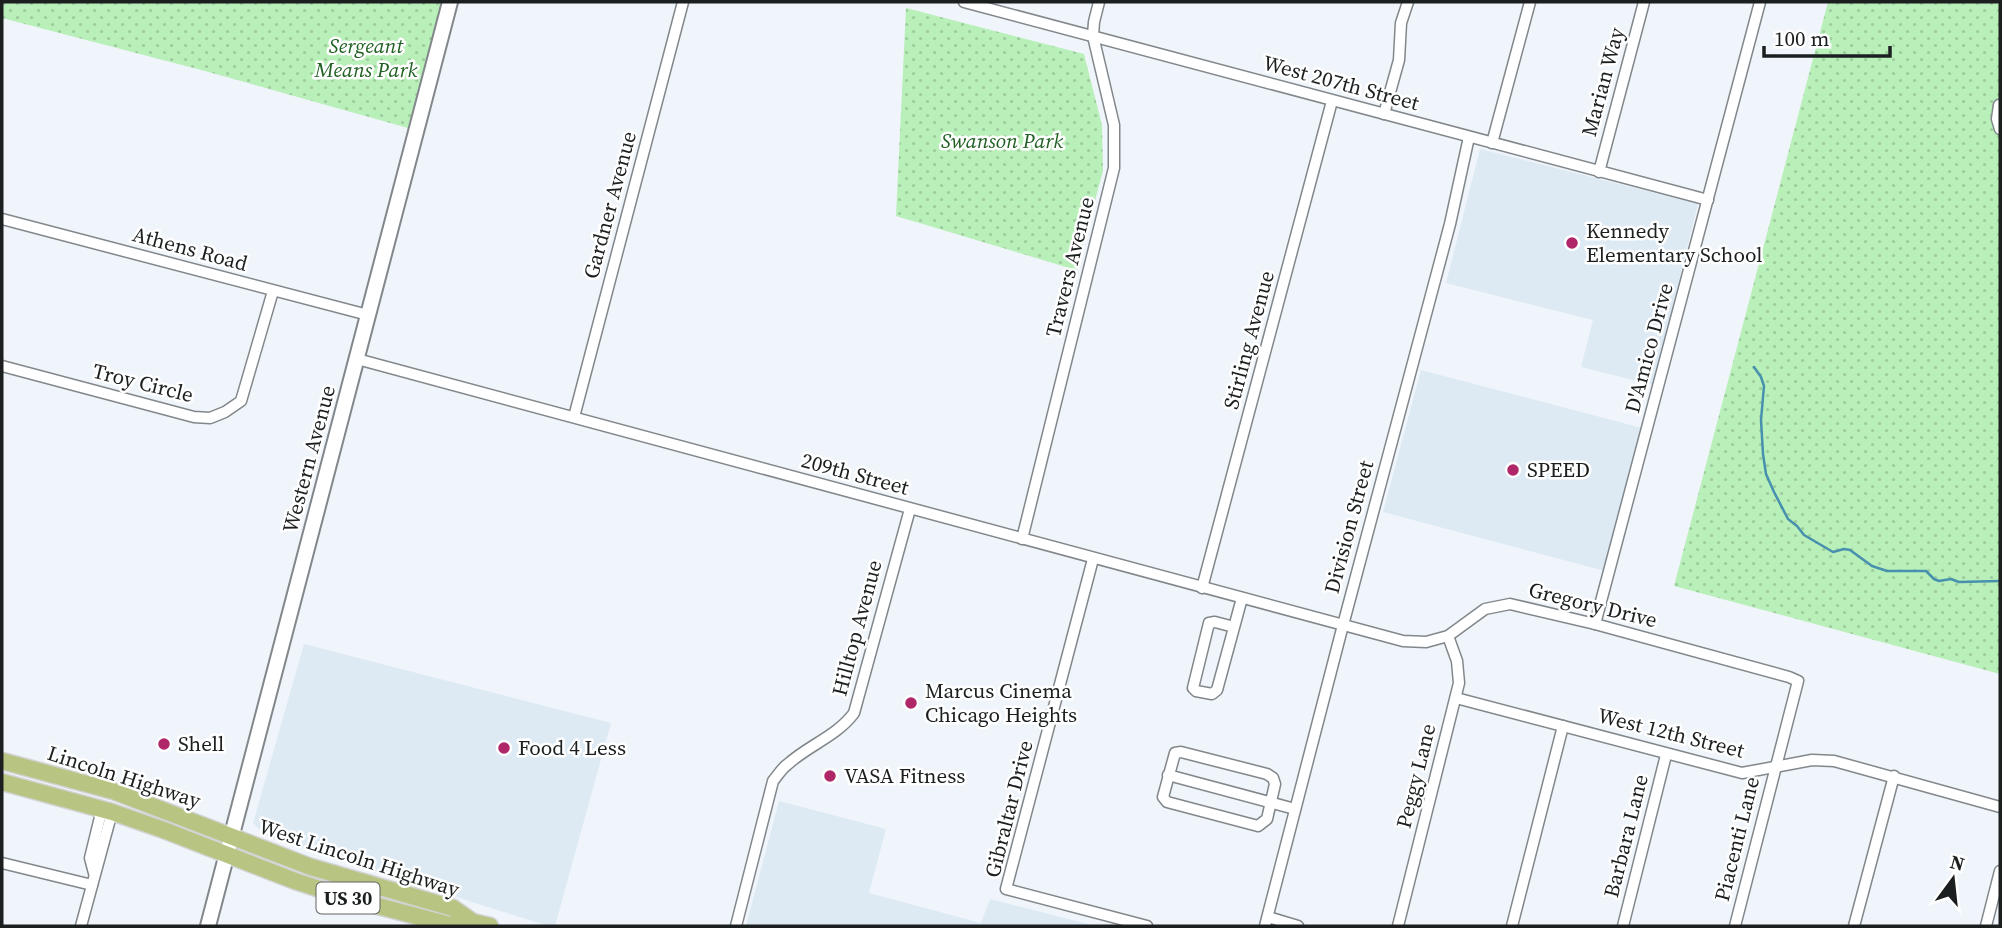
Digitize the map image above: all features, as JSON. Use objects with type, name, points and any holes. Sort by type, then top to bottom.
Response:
[{"type":"main road","name":"Western Avenue","points":[[208,926],[450,2]]},
{"type":"main road","name":"Lincoln Highway","points":[[2,761],[113,791],[231,836]]},
{"type":"main road","name":"Lincoln Highway","points":[[2,782],[161,828],[226,855]]},
{"type":"main road","name":"West Lincoln Highway","points":[[231,836],[311,867],[453,908],[472,924]]},
{"type":"main road","name":"West Lincoln Highway","points":[[226,855],[295,881],[372,905],[450,925],[489,926]]},
{"type":"street","name":"Gardner Avenue","points":[[574,417],[683,2]]},
{"type":"street","name":"West 207th Street","points":[[964,2],[1708,200]]},
{"type":"street","name":"Travers Avenue","points":[[1022,539],[1114,167],[1114,125],[1093,36],[1100,2]]},
{"type":"street","points":[[1384,114],[1399,60],[1401,23],[1408,2]]},
{"type":"street","points":[[1492,143],[1530,2]]},
{"type":"street","name":"Marian Way","points":[[1599,172],[1644,2]]},
{"type":"street","name":"D'Amico Drive","points":[[1595,624],[1760,2]]},
{"type":"street","name":"Stirling Avenue","points":[[1202,588],[1332,101]]},
{"type":"street","points":[[1999,105],[1997,119],[2000,129]]},
{"type":"street","name":"Division Street","points":[[1267,922],[1450,224],[1469,137]]},
{"type":"street","name":"Athens Road","points":[[2,219],[368,315]]},
{"type":"street","name":"Troy Circle","points":[[2,366],[194,417],[210,418],[241,401],[273,290]]},
{"type":"street","name":"209th Street","points":[[357,359],[1343,625]]},
{"type":"street","name":"Hilltop Avenue","points":[[736,926],[773,780],[787,764],[836,732],[854,713],[910,509]]},
{"type":"street","name":"Gibraltar Drive","points":[[1093,559],[1006,889],[1147,926]]},
{"type":"street","points":[[1234,627],[1209,623],[1193,688],[1196,691],[1212,694],[1217,690],[1242,598]]},
{"type":"street","name":"Gregory Drive","points":[[1343,625],[1414,643],[1426,642],[1448,636],[1485,609],[1510,604],[1595,624],[1798,681]]},
{"type":"street","name":"Peggy Lane","points":[[1398,926],[1456,698],[1459,668],[1448,636]]},
{"type":"street","name":"Piacenti Lane","points":[[1735,926],[1798,681]]},
{"type":"street","name":"West 12th Street","points":[[1456,698],[1742,773],[1812,760],[1834,761],[2000,807]]},
{"type":"street","points":[[1511,926],[1563,726]]},
{"type":"street","points":[[1181,752],[1273,778],[1275,784],[1267,819],[1258,826],[1167,802],[1163,797],[1168,775],[1175,753],[1181,752]]},
{"type":"street","name":"Barbara Lane","points":[[1623,926],[1667,755]]},
{"type":"street","points":[[1168,775],[1295,808]]},
{"type":"street","points":[[1854,926],[1894,776]]},
{"type":"street","points":[[81,926],[94,880],[90,858],[107,811]]},
{"type":"street","points":[[2,863],[94,880]]},
{"type":"street","points":[[1986,926],[2000,872]]},
{"type":"street","points":[[1267,922],[1298,926]]},
{"type":"shaded area","name":"Kennedy Elementary School","points":[[1480,149],[1698,204],[1653,385],[1581,367],[1593,320],[1446,283]]},
{"type":"shaded area","name":"SPEED","points":[[1421,370],[1642,428],[1605,571],[1383,512]]},
{"type":"shaded area","points":[[304,644],[611,723],[555,926],[268,837],[253,823]]},
{"type":"shaded area","points":[[779,801],[886,829],[869,893],[981,923],[990,899],[1096,926],[746,926]]},
{"type":"green space","name":"Sergeant Means Park","points":[[2,2],[442,2],[408,128],[2,18]]},
{"type":"green space","points":[[1828,2],[2000,2],[2000,674],[1674,586]]},
{"type":"green space","name":"Swanson Park","points":[[906,8],[1084,54],[1102,125],[1103,171],[1076,270],[896,216]]},
{"type":"waterway","points":[[1754,367],[1764,386],[1761,420],[1766,474],[1788,519],[1804,535],[1833,552],[1850,550],[1872,566],[1887,571],[1926,571],[1939,581],[2000,581]]},
{"type":"place","name":"Kennedy Elementary School","points":[[1572,243]]},
{"type":"place","name":"SPEED","points":[[1513,470]]},
{"type":"place","name":"Marcus Cinema Chicago Heights","points":[[911,703]]},
{"type":"place","name":"Shell","points":[[164,744]]},
{"type":"place","name":"Food 4 Less","points":[[504,748]]},
{"type":"place","name":"VASA Fitness","points":[[830,776]]}]
